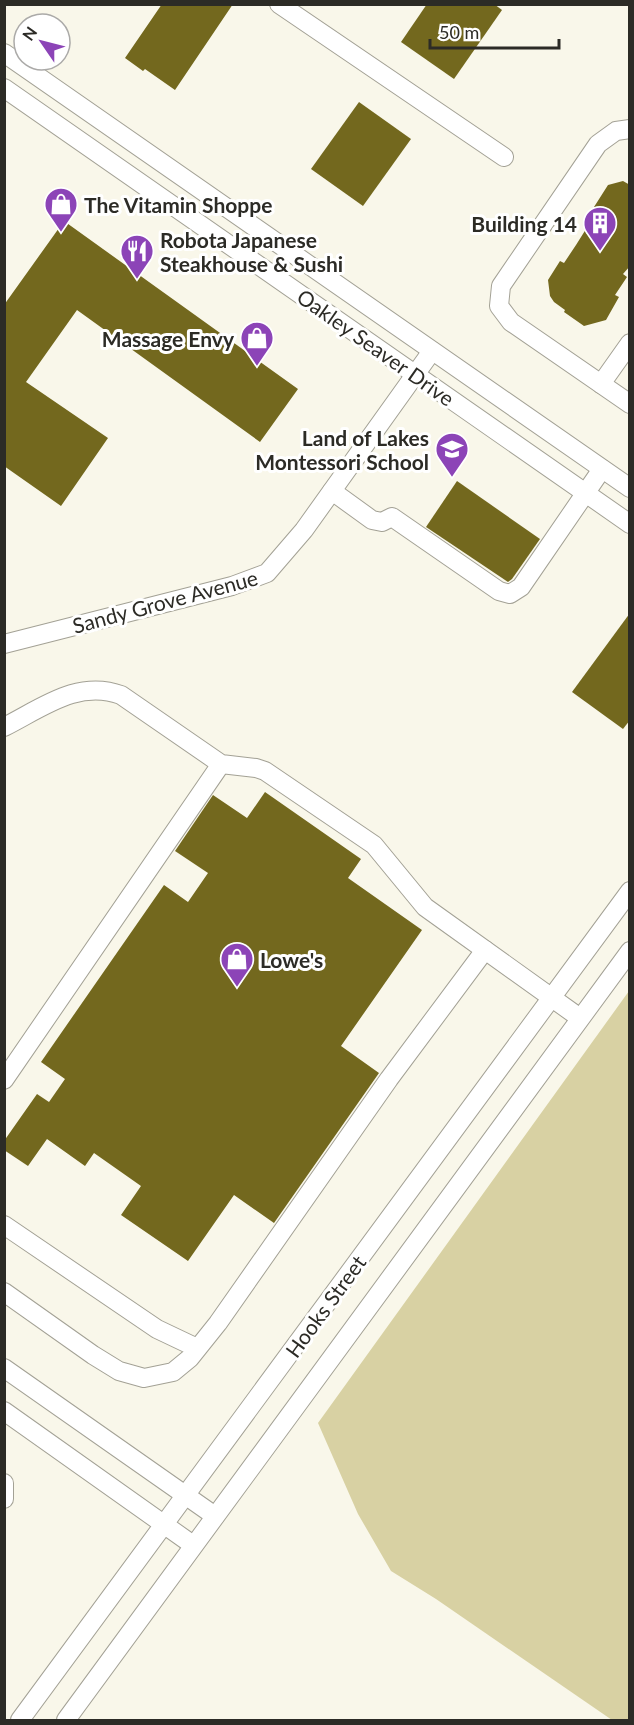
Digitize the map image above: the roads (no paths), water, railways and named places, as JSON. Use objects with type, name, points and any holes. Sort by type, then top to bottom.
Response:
[{"type":"street","points":[[279,4],[504,157]]},
{"type":"street","name":"Oakley Seaver Drive","points":[[4,53],[630,489]]},
{"type":"street","name":"Oakley Seaver Drive","points":[[4,88],[630,524]]},
{"type":"street","points":[[630,129],[616,131],[598,144],[501,286],[499,306],[511,322],[630,404]]},
{"type":"street","points":[[601,384],[630,343]]},
{"type":"street","name":"Sandy Grove Avenue","points":[[4,644],[231,586],[267,573],[304,530],[432,351]]},
{"type":"street","points":[[332,491],[372,520],[382,522],[392,517],[504,593],[516,591],[521,587],[602,469]]},
{"type":"street","points":[[4,727],[71,693],[84,689],[109,690],[121,695],[221,764],[265,771],[374,845],[425,907],[580,1018]]},
{"type":"street","points":[[4,1080],[221,764]]},
{"type":"street","name":"Hooks Street","points":[[20,1720],[630,891]]},
{"type":"street","points":[[4,1292],[118,1371],[144,1378],[173,1372],[218,1323],[389,1078],[485,950]]},
{"type":"street","name":"Hooks Street","points":[[66,1720],[630,951]]},
{"type":"street","points":[[4,1226],[157,1329],[197,1348]]},
{"type":"street","points":[[4,1368],[215,1516]]},
{"type":"street","points":[[4,1411],[193,1545]]},
{"type":"street","points":[[4,1483],[4,1500]]},
{"type":"place","name":"The Vitamin Shoppe","points":[[61,233]]},
{"type":"place","name":"Building 14","points":[[600,252]]},
{"type":"place","name":"Robota Japanese Steakhouse & Sushi","points":[[137,280]]},
{"type":"place","name":"Massage Envy","points":[[257,367]]},
{"type":"place","name":"Land of Lakes Montessori School","points":[[452,478]]},
{"type":"place","name":"Lowe's","points":[[237,988]]}]
